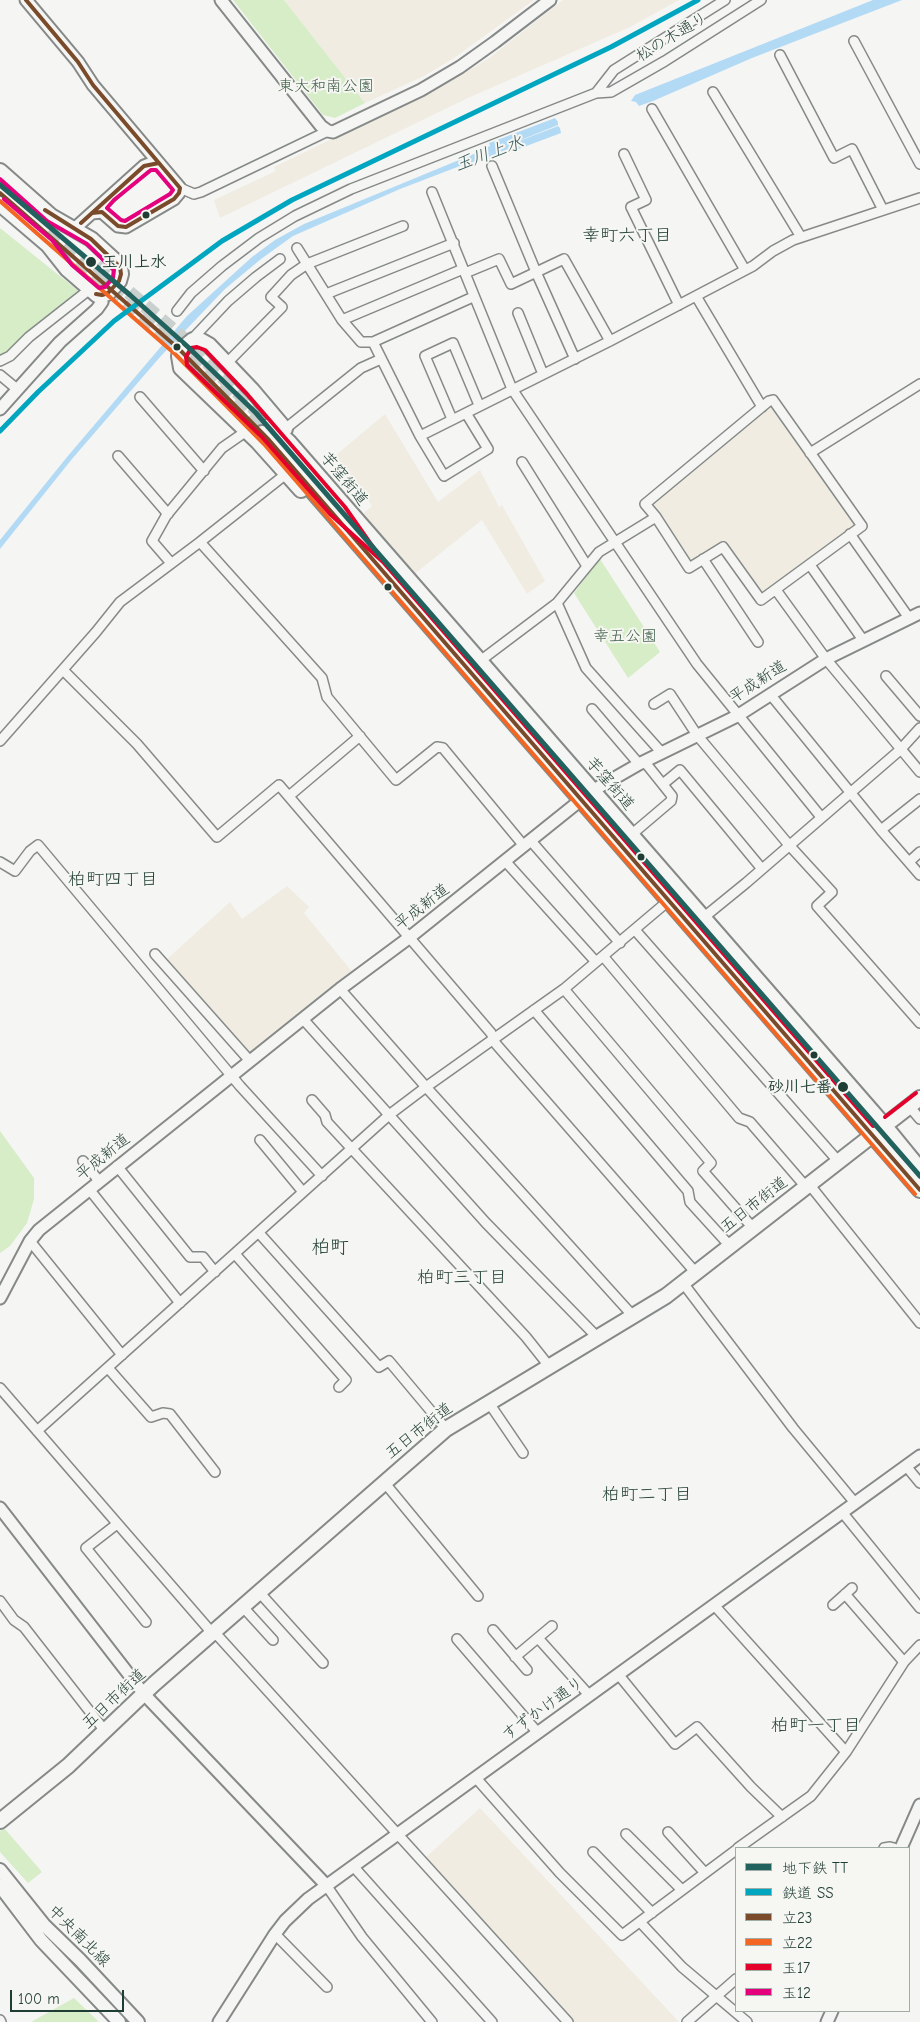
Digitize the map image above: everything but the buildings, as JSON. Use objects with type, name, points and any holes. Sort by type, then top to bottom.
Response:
[{"type":"main road","points":[[0,171],[51,216],[91,239],[120,267],[119,281],[108,293],[94,292],[66,269],[48,246],[0,204]]},
{"type":"main road","points":[[0,183],[51,231],[0,193]]},
{"type":"main road","points":[[193,340],[202,340],[209,345],[252,390],[350,503],[382,561],[326,518],[258,442],[245,432],[181,368],[179,356],[187,343],[193,340]]},
{"type":"main road","name":"芋窪街道","points":[[267,429],[295,449],[382,561],[581,800],[920,1190]]},
{"type":"main road","name":"芋窪街道","points":[[382,561],[480,661],[884,1125],[920,1169]]},
{"type":"main road","name":"五日市街道","points":[[0,1821],[53,1780],[144,1694],[446,1429],[666,1296],[915,1102]]},
{"type":"main road","name":"中央南北線","points":[[0,1870],[44,1925],[138,2022]]},
{"type":"main road","name":"中央南北線","points":[[0,1886],[52,1953],[119,2022]]},
{"type":"street","points":[[26,0],[78,62],[93,85],[180,188],[194,194],[201,192],[328,131]]},
{"type":"street","points":[[221,0],[321,126],[333,132],[421,90],[460,67],[550,0]]},
{"type":"street","points":[[596,93],[614,70],[725,0]]},
{"type":"street","name":"松の木通り","points":[[177,311],[191,293],[222,266],[259,238],[295,216],[351,189],[596,93],[610,92],[665,61],[761,0]]},
{"type":"street","points":[[854,40],[920,164]]},
{"type":"street","points":[[780,55],[834,158],[852,149],[883,210]]},
{"type":"street","points":[[713,92],[801,237]]},
{"type":"street","points":[[652,109],[745,270]]},
{"type":"street","points":[[74,229],[145,166],[148,160],[148,150]]},
{"type":"street","points":[[624,154],[646,200],[631,208],[679,304]]},
{"type":"street","points":[[145,166],[159,163]]},
{"type":"street","points":[[492,166],[575,359]]},
{"type":"street","points":[[92,213],[98,212],[108,215],[118,226],[126,227],[174,199],[179,193],[180,188]]},
{"type":"street","points":[[432,192],[454,243],[473,297],[512,389],[697,664],[820,817]]},
{"type":"street","points":[[420,436],[610,341],[745,270],[772,251],[801,237],[920,198]]},
{"type":"street","points":[[106,202],[108,215]]},
{"type":"street","points":[[227,363],[282,307],[271,297],[290,275],[307,264],[403,226]]},
{"type":"street","points":[[326,294],[454,243]]},
{"type":"street","points":[[297,248],[342,320],[361,342],[373,342],[473,297]]},
{"type":"street","points":[[342,320],[499,259],[511,284],[564,258],[610,341]]},
{"type":"street","points":[[195,336],[228,301],[280,259]]},
{"type":"street","points":[[0,361],[10,356],[29,337],[94,292],[102,302],[97,309],[60,342],[0,408]]},
{"type":"street","points":[[696,296],[762,407]]},
{"type":"street","points":[[518,313],[543,374]]},
{"type":"street","points":[[373,342],[420,436],[444,476],[488,448],[466,413]]},
{"type":"street","points":[[452,420],[425,356],[453,344],[479,405]]},
{"type":"street","points":[[285,429],[361,368],[381,359]]},
{"type":"street","points":[[0,375],[17,389]]},
{"type":"street","points":[[810,453],[919,388]]},
{"type":"street","points":[[140,397],[204,471]]},
{"type":"street","points":[[773,400],[810,453],[862,526],[761,600],[723,547],[689,568],[656,517],[644,504],[769,401],[773,400]]},
{"type":"street","points":[[171,563],[152,541],[168,514],[222,448],[245,432]]},
{"type":"street","points":[[118,456],[168,514]]},
{"type":"street","points":[[522,462],[587,566]]},
{"type":"street","points":[[0,741],[120,602],[286,474]]},
{"type":"street","points":[[480,661],[556,603],[599,552],[656,517]]},
{"type":"street","points":[[850,534],[909,618]]},
{"type":"street","points":[[200,542],[322,678],[327,697],[396,780],[437,747],[443,748],[527,843],[620,943]]},
{"type":"street","points":[[703,559],[758,642]]},
{"type":"street","points":[[810,565],[863,640]]},
{"type":"street","points":[[776,590],[826,659],[920,772]]},
{"type":"street","points":[[556,603],[586,668],[662,753]]},
{"type":"street","name":"平成新道","points":[[0,1298],[30,1241],[39,1230],[340,989],[506,862],[592,791],[641,762],[737,716],[826,659],[920,613]]},
{"type":"street","points":[[63,670],[138,744],[218,838],[279,784],[490,1033],[502,1052],[696,1273]]},
{"type":"street","points":[[886,676],[920,716]]},
{"type":"street","points":[[654,704],[670,694],[697,735],[789,845],[832,892],[817,906],[920,1023]]},
{"type":"street","points":[[770,694],[850,793],[920,875]]},
{"type":"street","points":[[592,709],[672,796],[671,801],[631,835]]},
{"type":"street","points":[[703,918],[900,750],[920,728]]},
{"type":"street","points":[[289,796],[360,736]]},
{"type":"street","points":[[663,784],[680,770],[762,869]]},
{"type":"street","points":[[881,830],[920,799]]},
{"type":"street","points":[[0,862],[15,871],[30,851],[38,845],[231,1075],[322,1176]]},
{"type":"street","points":[[909,862],[920,852]]},
{"type":"street","points":[[506,862],[600,959],[739,1118],[750,1122],[807,1186],[920,1323]]},
{"type":"street","points":[[37,1431],[389,1115],[426,1086],[564,989],[680,891]]},
{"type":"street","points":[[635,930],[838,1161]]},
{"type":"street","points":[[155,954],[250,1061]]},
{"type":"street","points":[[340,989],[633,1316]]},
{"type":"street","points":[[564,989],[711,1163],[703,1170],[753,1228]]},
{"type":"street","points":[[534,1010],[688,1191],[690,1202],[730,1246]]},
{"type":"street","points":[[303,1019],[486,1222],[597,1337]]},
{"type":"street","points":[[312,1100],[325,1115],[327,1122],[351,1149],[526,1337],[549,1366]]},
{"type":"street","points":[[915,1102],[920,1119]]},
{"type":"street","points":[[260,1140],[303,1192]]},
{"type":"street","points":[[83,1161],[99,1181]]},
{"type":"street","points":[[117,1166],[190,1256],[203,1257],[215,1272]]},
{"type":"street","points":[[89,1189],[180,1303]]},
{"type":"street","points":[[259,1233],[379,1367],[389,1361],[446,1429]]},
{"type":"street","points":[[30,1241],[122,1354]]},
{"type":"street","points":[[235,1254],[346,1380],[339,1387]]},
{"type":"street","points":[[683,1283],[793,1428],[855,1503]]},
{"type":"street","points":[[108,1368],[151,1417],[163,1413],[170,1414],[215,1472]]},
{"type":"street","points":[[0,1388],[213,1634],[218,1636],[568,2022]]},
{"type":"street","points":[[489,1403],[523,1453]]},
{"type":"street","name":"すずかけ通り","points":[[219,2022],[274,1934],[296,1910],[326,1885],[920,1456]]},
{"type":"street","points":[[906,1466],[920,1483]]},
{"type":"street","points":[[384,1482],[478,1596]]},
{"type":"street","points":[[0,1508],[144,1694],[326,1885],[362,1937],[432,2022]]},
{"type":"street","points":[[842,1512],[920,1608]]},
{"type":"street","points":[[117,1524],[86,1548],[146,1622]]},
{"type":"street","points":[[833,1605],[848,1591],[904,1662]]},
{"type":"street","points":[[259,1592],[323,1663]]},
{"type":"street","points":[[0,1601],[14,1620],[24,1627],[105,1731]]},
{"type":"street","points":[[714,1605],[846,1752]]},
{"type":"street","points":[[243,1607],[273,1640]]},
{"type":"street","points":[[515,1656],[552,1626]]},
{"type":"street","points":[[493,1630],[527,1670]]},
{"type":"street","points":[[538,1638],[589,1695]]},
{"type":"street","points":[[456,1639],[538,1733]]},
{"type":"street","points":[[740,1847],[811,1796],[846,1752],[904,1662],[920,1645]]},
{"type":"street","points":[[618,1674],[675,1744],[697,1727],[752,1788],[782,1817]]},
{"type":"street","points":[[476,1778],[560,1873],[622,1935],[735,1850]]},
{"type":"street","points":[[901,1847],[920,1805]]},
{"type":"street","points":[[668,1832],[705,1873]]},
{"type":"street","points":[[626,1834],[682,1890]]},
{"type":"street","points":[[593,1852],[652,1913]]},
{"type":"street","points":[[353,1866],[492,2022]]},
{"type":"street","points":[[640,1922],[682,1967],[747,2022]]},
{"type":"street","points":[[274,1934],[327,1987]]},
{"type":"street","points":[[688,2022],[735,1980]]},
{"type":"shaded area","points":[[284,0],[534,0],[454,58],[424,76],[365,103]]},
{"type":"shaded area","points":[[563,0],[679,0],[630,27],[468,98],[220,218],[214,200],[276,171],[274,167],[451,81],[488,59]]},
{"type":"shaded area","points":[[771,404],[857,523],[856,527],[764,594],[761,594],[726,542],[690,562],[685,555],[686,552],[658,511],[652,507],[653,500]]},
{"type":"shaded area","points":[[385,414],[438,502],[480,470],[499,507],[502,505],[545,581],[527,594],[482,520],[412,576],[364,513],[372,506],[336,455]]},
{"type":"shaded area","points":[[287,886],[309,907],[304,913],[354,974],[251,1056],[167,959],[230,902],[242,919]]},
{"type":"shaded area","points":[[480,1808],[679,2022],[570,2022],[425,1858]]},
{"type":"green space","name":"東大和南公園","points":[[233,0],[284,0],[365,103],[335,118],[323,115]]},
{"type":"green space","points":[[0,228],[81,293],[27,333],[7,353],[0,357]]},
{"type":"green space","name":"幸五公園","points":[[600,559],[660,652],[628,678],[574,593]]},
{"type":"green space","points":[[0,1131],[34,1178],[34,1199],[27,1223],[10,1246],[0,1253]]},
{"type":"green space","points":[[4,1828],[42,1872],[28,1883],[0,1852],[0,1831]]},
{"type":"green space","points":[[74,1998],[99,2022],[31,2022]]},
{"type":"water","points":[[873,0],[902,0],[752,58],[653,101],[639,106],[636,102],[631,101],[635,95]]},
{"type":"water","points":[[555,118],[558,125],[496,150],[558,126],[561,133],[495,158],[493,155],[489,157],[490,159],[483,159],[460,166],[400,189],[293,236],[261,259],[225,289],[160,357],[72,459],[0,549],[0,540],[67,457],[187,316],[252,257],[275,240],[304,224],[476,153],[484,147],[490,146],[489,143]]},
{"type":"tunnel","points":[[47,233],[179,349],[262,433]]},
{"type":"tunnel","points":[[97,265],[186,341],[271,425]]},
{"type":"metro line","name":"TT","points":[[0,185],[130,295],[188,347],[256,413],[920,1176]]},
{"type":"rail line","name":"SS","points":[[0,431],[38,392],[114,321],[222,241],[292,200],[611,47],[698,0]]},
{"type":"transit line","name":"立23","points":[[26,0],[78,62],[93,85],[180,188],[179,193],[174,199],[126,227],[118,226],[102,212],[92,213]]},
{"type":"transit line","name":"立23","points":[[81,223],[144,166],[159,163]]},
{"type":"transit line","name":"玉12","points":[[151,170],[156,170],[173,190],[170,194],[125,221],[121,220],[107,208],[151,170]]},
{"type":"transit line","name":"玉12","points":[[0,179],[47,221],[87,244],[114,270],[113,278],[105,287],[99,288],[72,265],[52,240],[4,199]]},
{"type":"transit line","name":"立23","points":[[0,193],[179,349],[269,440],[920,1190]]},
{"type":"transit line","name":"立22","points":[[0,201],[175,354],[264,444],[915,1194]]},
{"type":"transit line","name":"立23","points":[[45,210],[91,239],[120,267],[119,281],[108,293],[96,294]]},
{"type":"transit line","name":"玉17","points":[[197,347],[205,350],[247,394],[345,507],[382,560],[875,1125],[873,1126],[383,562],[330,514],[262,437],[187,365],[186,357],[191,348],[197,347]]},
{"type":"transit line","name":"玉17","points":[[885,1117],[916,1093]]},
{"type":"place","name":"玉川上水","points":[[91,262]]},
{"type":"place","name":"砂川七番","points":[[843,1087]]},
{"type":"district","name":"幸町六丁目","points":[[627,236]]},
{"type":"district","name":"柏町四丁目","points":[[113,880]]},
{"type":"district","name":"柏町","points":[[330,1248]]},
{"type":"district","name":"柏町三丁目","points":[[462,1278]]},
{"type":"district","name":"柏町二丁目","points":[[647,1495]]},
{"type":"district","name":"柏町一丁目","points":[[816,1726]]}]
